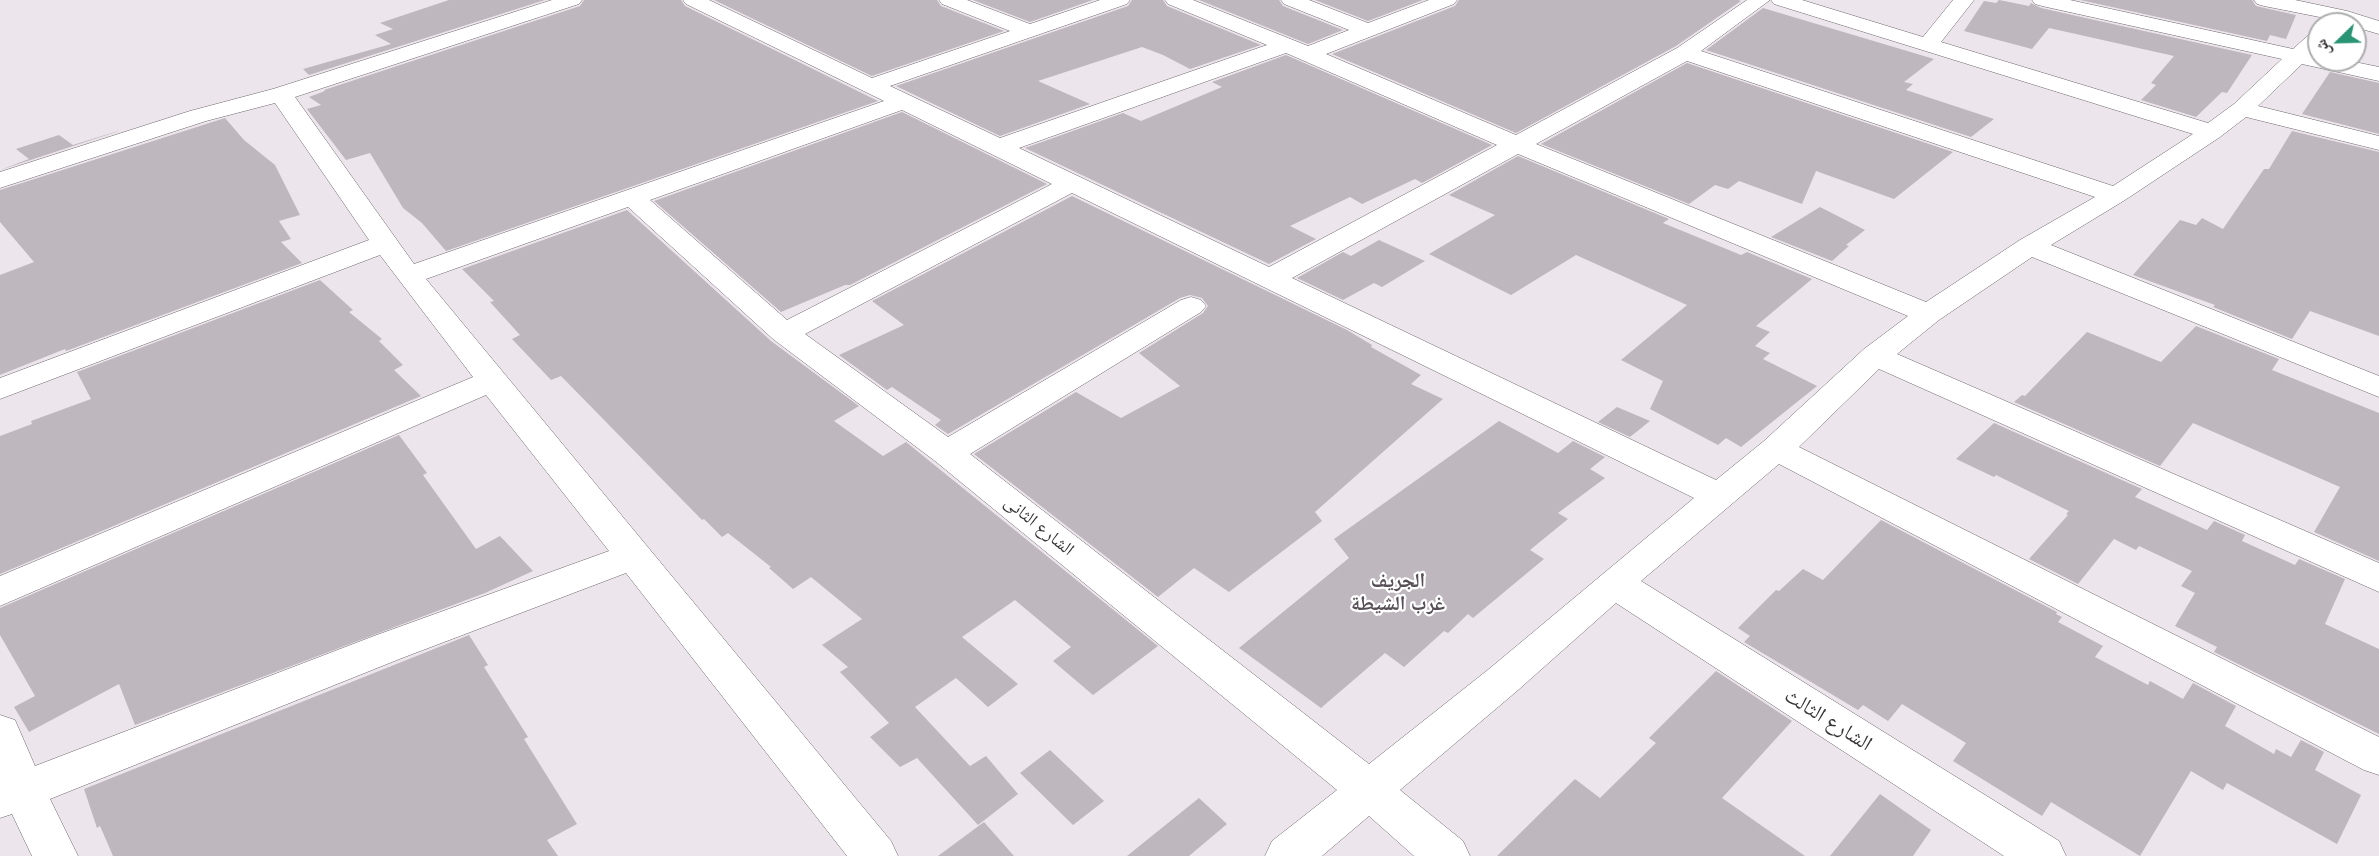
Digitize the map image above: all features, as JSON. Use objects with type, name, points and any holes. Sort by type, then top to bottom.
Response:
[{"type":"street","points":[[0,180],[198,117],[281,94],[572,0]]},
{"type":"street","points":[[693,0],[1720,496]]},
{"type":"street","points":[[949,0],[1029,31]]},
{"type":"street","points":[[869,86],[1120,0]]},
{"type":"street","points":[[1175,0],[1297,49],[1518,145],[1929,315]]},
{"type":"street","points":[[1291,0],[1367,30]]},
{"type":"street","points":[[996,148],[1297,49],[1367,30],[1447,0]]},
{"type":"street","points":[[1270,278],[1685,53],[1760,0]]},
{"type":"street","points":[[1781,0],[2212,132]]},
{"type":"street","points":[[1928,44],[1964,0]]},
{"type":"street","points":[[2042,0],[2307,24]]},
{"type":"street","points":[[2264,0],[2307,17]]},
{"type":"street","points":[[1288,856],[1503,680],[1614,583],[1776,449],[1875,356],[1929,315],[2030,246],[2116,195],[2212,132],[2242,109],[2307,47]]},
{"type":"street","points":[[1685,53],[2116,195]]},
{"type":"street","points":[[2367,62],[2379,74]]},
{"type":"street","points":[[281,94],[408,276],[875,856]]},
{"type":"street","points":[[408,276],[903,102]]},
{"type":"street","points":[[2242,109],[2379,143]]},
{"type":"street","points":[[784,333],[1071,184]]},
{"type":"street","name":"الشارع الثانى","points":[[632,197],[784,333],[947,453],[1369,790],[1447,856]]},
{"type":"street","points":[[0,389],[384,244]]},
{"type":"street","points":[[2030,246],[2379,387]]},
{"type":"street","points":[[947,453],[1191,306]]},
{"type":"street","points":[[1875,356],[2379,578]]},
{"type":"street","points":[[0,592],[494,380]]},
{"type":"street","points":[[1776,449],[2379,757]]},
{"type":"street","points":[[11,794],[388,647],[634,556]]},
{"type":"street","name":"الشارع الثالث","points":[[1614,583],[2043,856]]},
{"type":"street","points":[[0,732],[11,794],[56,856]]},
{"type":"building","points":[[449,0],[545,0],[309,75],[303,69],[391,44],[375,35],[393,29],[380,23]]},
{"type":"building","points":[[584,0],[681,0],[685,6],[878,101],[446,251],[422,223],[403,208],[370,153],[346,160],[307,109],[321,105],[309,97],[324,90],[580,6]]},
{"type":"building","points":[[714,0],[937,0],[941,6],[1004,31],[872,76]]},
{"type":"building","points":[[973,0],[1093,0],[1030,22]]},
{"type":"building","points":[[1132,0],[1163,0],[1167,6],[1261,45],[1190,69],[1142,47],[1038,81],[1090,104],[1000,136],[896,86],[1128,6]]},
{"type":"building","points":[[1199,0],[1279,0],[1283,6],[1343,30],[1308,44]]},
{"type":"building","points":[[1315,0],[1423,0],[1368,21]]},
{"type":"building","points":[[1459,0],[1741,1],[1676,46],[1516,133],[1332,54],[1455,6]]},
{"type":"building","points":[[1999,0],[2029,6],[2031,3],[2041,8],[2252,55],[2227,93],[2222,92],[2196,117],[2141,100],[2156,85],[2151,83],[2174,56],[2049,28],[2032,49],[1964,31],[1984,1],[1996,3]]},
{"type":"building","points":[[2080,0],[2252,0],[2256,6],[2296,15],[2286,39],[2270,35],[2267,41]]},
{"type":"building","points":[[1763,8],[1934,59],[1904,82],[1913,84],[1906,90],[1994,119],[1971,137],[1706,50]]},
{"type":"building","points":[[1286,55],[1492,145],[1422,183],[1415,179],[1362,204],[1350,197],[1290,226],[1316,239],[1269,264],[1025,148],[1123,113],[1141,121],[1222,87],[1212,82]]},
{"type":"building","points":[[1687,63],[1953,152],[1894,199],[1816,171],[1802,204],[1739,181],[1728,189],[1715,185],[1689,204],[1541,144]]},
{"type":"building","points":[[2330,72],[2379,83],[2379,134],[2302,114]]},
{"type":"building","points":[[902,112],[1047,184],[850,285],[845,285],[781,312],[654,201]]},
{"type":"building","points":[[225,118],[244,140],[275,165],[300,215],[279,221],[291,239],[281,242],[302,263],[0,375],[0,275],[34,262],[0,222],[0,190]]},
{"type":"building","points":[[119,131],[0,170],[29,159],[16,149],[59,135],[73,145]]},
{"type":"building","points":[[2292,131],[2379,152],[2379,336],[2310,311],[2292,339],[2213,307],[2215,305],[2133,275],[2180,220],[2196,225],[2202,218],[2223,229],[2264,169],[2269,169]]},
{"type":"building","points":[[1518,156],[1669,219],[1663,223],[1741,255],[1747,252],[1812,279],[1756,326],[1770,332],[1755,346],[1770,353],[1763,359],[1817,386],[1741,447],[1726,438],[1718,445],[1650,409],[1663,381],[1621,360],[1687,305],[1576,255],[1511,295],[1429,254],[1495,215],[1449,195]]},
{"type":"building","points":[[1072,196],[1347,330],[1372,345],[1371,347],[1421,375],[1411,384],[1443,399],[1315,512],[1322,521],[1229,592],[1194,568],[1158,597],[974,454],[1076,392],[1121,418],[1180,386],[1139,353],[1203,313],[1208,306],[1202,298],[1190,295],[1180,298],[948,434],[935,425],[941,420],[892,387],[887,390],[839,355],[904,325],[872,301]]},
{"type":"building","points":[[1820,207],[1865,230],[1846,245],[1849,246],[1832,261],[1771,237]]},
{"type":"building","points":[[627,210],[771,341],[859,406],[834,421],[883,456],[906,442],[1158,646],[1093,695],[1053,661],[1071,647],[1015,600],[962,637],[1018,684],[988,707],[956,678],[915,707],[970,766],[986,756],[1018,794],[978,825],[917,758],[900,767],[870,737],[889,723],[840,672],[848,667],[822,645],[862,619],[811,577],[793,589],[769,568],[771,567],[728,533],[722,537],[704,519],[702,520],[561,376],[551,380],[512,339],[520,335],[490,302],[494,301],[462,269]]},
{"type":"building","points":[[1379,240],[1425,261],[1382,287],[1374,283],[1343,300],[1297,278],[1343,252],[1351,256]]},
{"type":"building","points":[[320,280],[353,310],[349,312],[382,339],[379,341],[403,365],[394,370],[421,396],[0,574],[0,436],[32,424],[31,421],[91,399],[77,372]]},
{"type":"building","points":[[2196,326],[2279,359],[2272,370],[2379,413],[2379,561],[2314,532],[2340,487],[2193,423],[2160,466],[2014,402],[2022,395],[2025,396],[2087,332],[2161,362]]},
{"type":"building","points":[[1617,407],[1650,421],[1630,437],[1598,422]]},
{"type":"building","points":[[1499,421],[1558,453],[1573,441],[1605,457],[1590,469],[1605,478],[1558,513],[1568,519],[1530,550],[1544,559],[1473,618],[1468,614],[1448,633],[1444,631],[1404,667],[1385,653],[1321,708],[1239,648],[1349,558],[1334,539]]},
{"type":"building","points":[[1994,423],[2142,489],[2135,497],[2207,530],[2214,521],[2245,535],[2242,541],[2295,565],[2299,559],[2345,579],[2325,624],[2379,649],[2379,734],[2214,652],[2217,647],[2175,626],[2195,593],[2181,586],[2192,571],[2139,546],[2136,550],[2114,539],[2078,584],[2029,559],[2069,511],[1996,475],[1994,477],[1956,459]]},
{"type":"building","points":[[399,435],[427,473],[423,475],[476,549],[500,536],[533,571],[485,593],[135,725],[119,684],[29,732],[14,707],[35,696],[0,635],[0,608]]},
{"type":"building","points":[[1881,520],[2057,612],[2056,614],[2062,617],[2058,622],[2103,646],[2095,657],[2148,685],[2150,681],[2183,699],[2193,683],[2236,706],[2225,726],[2274,754],[2276,749],[2291,757],[2301,740],[2324,752],[2315,770],[2361,795],[2337,844],[2227,783],[2223,790],[2191,771],[2140,856],[2051,802],[2042,816],[1953,761],[1966,743],[1902,704],[1888,721],[1863,705],[1858,710],[1744,642],[1750,636],[1738,628],[1776,590],[1779,591],[1803,569],[1823,580]]},
{"type":"building","points":[[469,635],[488,665],[484,667],[528,737],[524,739],[577,824],[547,840],[558,856],[113,856],[100,826],[97,828],[84,789]]},
{"type":"building","points":[[1716,671],[1792,721],[1722,798],[1805,856],[1497,856],[1575,779],[1600,798],[1656,743],[1649,738]]},
{"type":"building","points":[[1050,750],[1104,801],[1073,825],[1020,773]]},
{"type":"building","points":[[1880,794],[1931,830],[1913,856],[1830,856]]},
{"type":"building","points":[[1199,798],[1227,824],[1189,856],[1127,856]]},
{"type":"building","points":[[984,822],[1014,856],[938,856]]},
{"type":"district","name":"الجريف غرب الشيطة","points":[[1398,592]]}]
